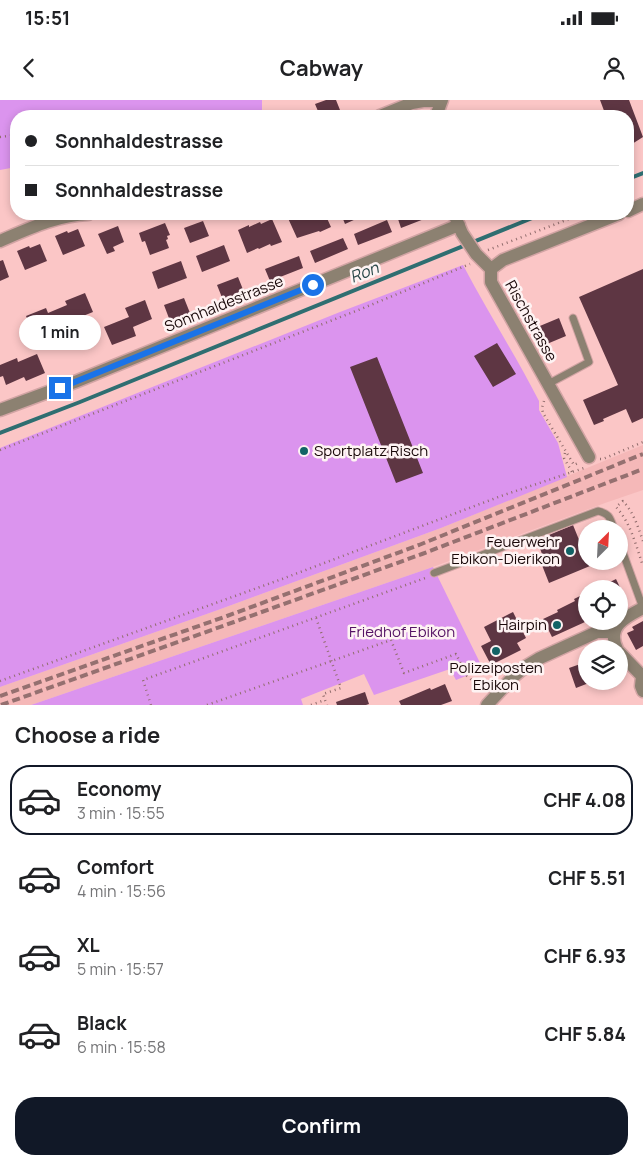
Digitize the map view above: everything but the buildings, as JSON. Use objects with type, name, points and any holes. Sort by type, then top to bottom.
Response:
[{"type":"street","points":[[395,110],[412,103],[442,100]]},
{"type":"street","points":[[0,241],[53,220]]},
{"type":"street","name":"Rischstrasse","points":[[589,457],[491,282],[492,269],[503,260],[605,220]]},
{"type":"street","points":[[458,224],[473,259],[492,269]]},
{"type":"street","name":"Sonnhaldestrasse","points":[[0,410],[76,382],[458,224]]},
{"type":"street","points":[[614,640],[614,632],[618,624],[626,617],[643,608]]},
{"type":"street","points":[[490,702],[513,677],[540,658],[597,632],[614,632]]},
{"type":"street","points":[[628,662],[642,677],[640,686],[643,691]]},
{"type":"lane","points":[[548,384],[590,362],[573,318]]},
{"type":"lane","points":[[434,573],[598,511],[605,513],[611,520]]},
{"type":"lane","points":[[628,567],[643,608]]},
{"type":"path","points":[[0,450],[361,308],[567,220]]},
{"type":"path","points":[[544,400],[543,413],[574,465]]},
{"type":"path","points":[[0,681],[282,580],[501,496],[584,468],[589,457],[603,459],[643,442]]},
{"type":"path","points":[[566,451],[564,458],[572,472]]},
{"type":"path","points":[[643,541],[633,514],[623,501],[616,507],[627,522],[643,566]]},
{"type":"path","points":[[151,705],[143,680],[424,579],[434,573]]},
{"type":"path","points":[[316,618],[341,688],[323,694],[327,705]]},
{"type":"path","points":[[207,705],[391,640],[404,673],[456,654],[467,676],[490,702]]},
{"type":"path","points":[[311,705],[325,700]]},
{"type":"shaded area","points":[[643,445],[643,490],[433,567],[31,705],[0,705],[0,687],[218,610],[441,528]]},
{"type":"green space","points":[[0,100],[262,100],[262,110],[10,110],[10,168],[0,170]]},
{"type":"green space","points":[[463,265],[539,401],[539,410],[558,443],[567,477],[441,528],[218,610],[0,687],[0,448],[340,312]]},
{"type":"green space","name":"Friedhof Ebikon","points":[[433,567],[483,669],[456,680],[450,669],[374,695],[364,674],[301,699],[303,705],[31,705]]},
{"type":"waterway","name":"Ron","points":[[634,177],[643,173]]},
{"type":"waterway","name":"Ron","points":[[0,433],[527,220]]},
{"type":"railway","points":[[0,696],[227,616],[419,545],[643,454]]},
{"type":"railway","points":[[1,705],[422,554],[643,469]]},
{"type":"place","name":"Sportplatz Risch","points":[[304,451]]},
{"type":"place","name":"Feuerwehr Ebikon-Dierikon","points":[[570,551]]},
{"type":"place","name":"Hairpin","points":[[557,625]]},
{"type":"place","name":"Polizeiposten Ebikon","points":[[496,651]]},
{"type":"route","points":[[60,388],[313,285]]}]
